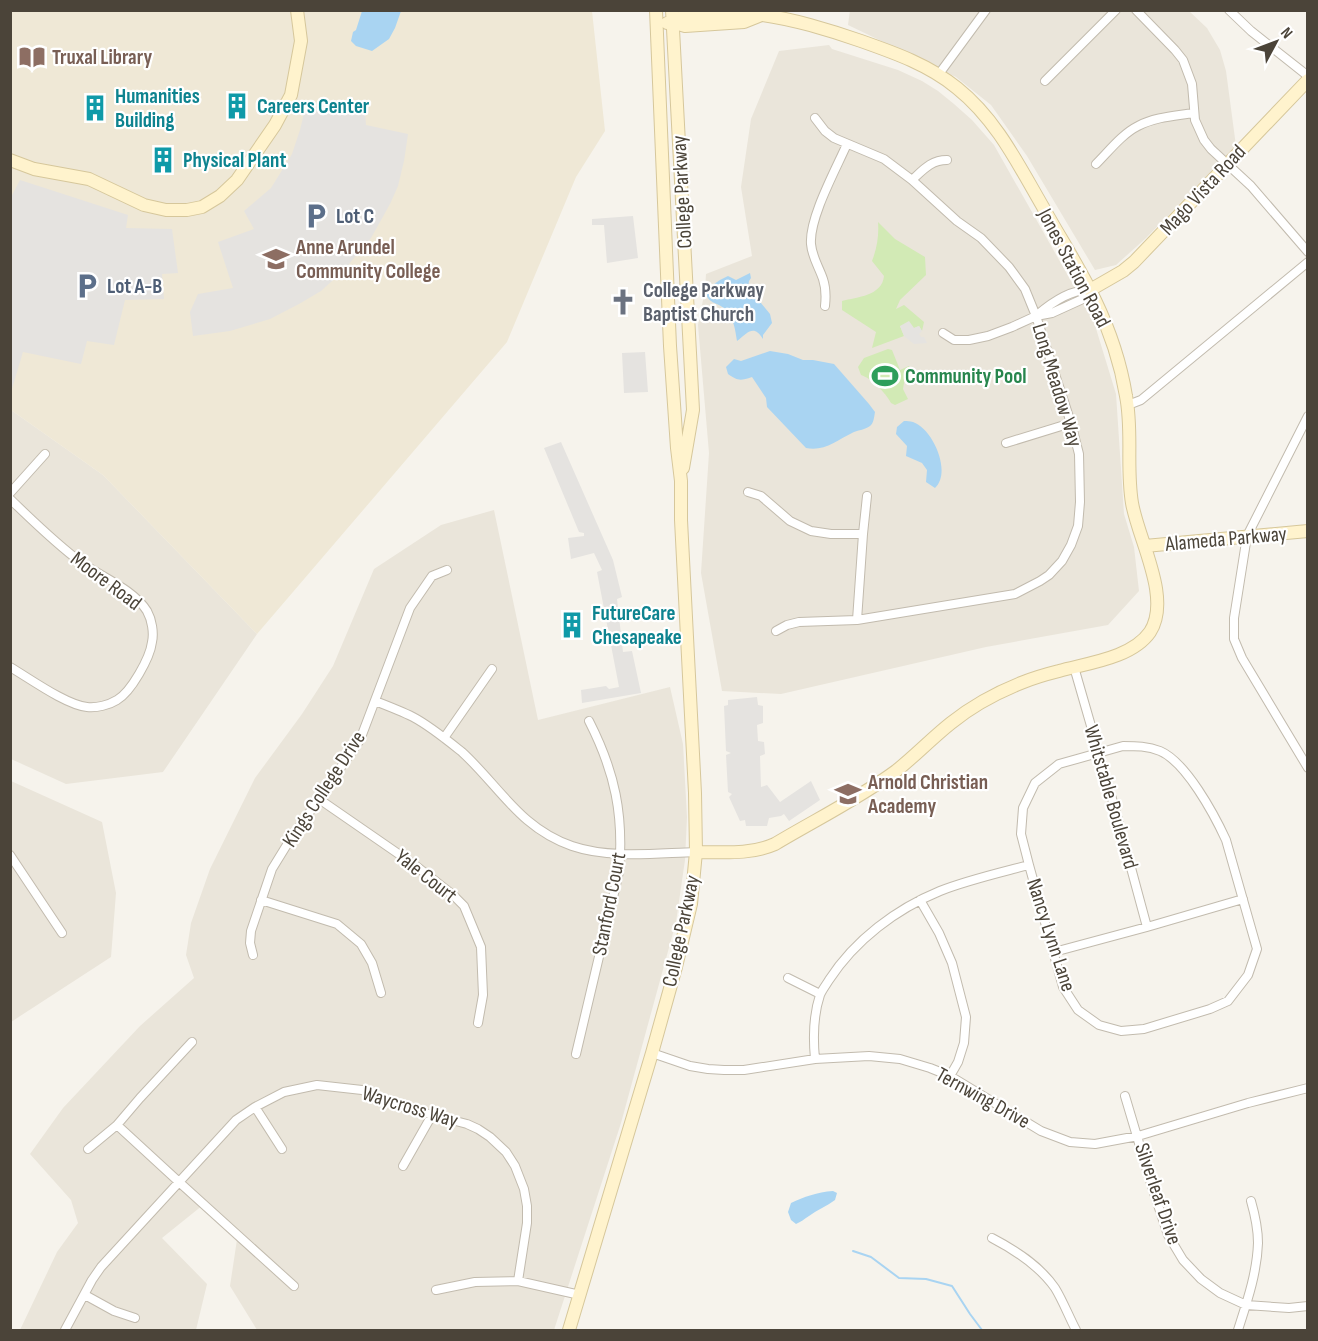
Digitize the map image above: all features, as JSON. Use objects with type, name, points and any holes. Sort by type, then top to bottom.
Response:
[{"type":"street","points":[[10,160],[34,169],[88,180],[144,205],[166,210],[202,207],[220,196],[237,180],[275,124],[291,95],[301,41],[297,10]]},
{"type":"street","name":"College Parkway","points":[[569,1330],[676,967],[691,904],[696,852],[681,481],[676,448],[670,346],[656,10]]},
{"type":"street","points":[[939,74],[986,10]]},
{"type":"street","points":[[1045,81],[1116,10]]},
{"type":"street","points":[[1136,10],[1183,60],[1192,84],[1193,113],[1204,140],[1261,197],[1308,252]]},
{"type":"street","points":[[1229,10],[1308,78]]},
{"type":"street","name":"Jones Station Road","points":[[657,24],[672,16],[729,12],[759,13],[825,29],[891,51],[939,74],[964,93],[991,121],[1090,290],[1102,315],[1117,359],[1128,405],[1132,507],[1145,546],[1158,602],[1155,621],[1150,631],[1135,647],[1108,658],[1022,682],[991,697],[953,721],[892,774],[775,844],[746,852],[696,852]]},
{"type":"street","name":"Jones Station Road","points":[[672,16],[685,26],[744,22],[759,13]]},
{"type":"street","name":"College Parkway","points":[[672,16],[693,410],[681,481]]},
{"type":"street","name":"Mago Vista Road","points":[[1090,290],[1134,262],[1308,78]]},
{"type":"street","points":[[1096,164],[1138,126],[1156,119],[1193,113]]},
{"type":"street","name":"Long Meadow Way","points":[[776,632],[787,625],[799,622],[857,620],[1015,594],[1049,575],[1062,561],[1078,526],[1080,502],[1078,454],[1071,423],[1036,316],[1024,289],[1008,267],[981,238],[957,221],[912,180],[884,159],[834,138],[825,131],[816,118]]},
{"type":"street","points":[[825,306],[824,280],[816,264],[812,244],[813,229],[816,214],[846,144]]},
{"type":"street","points":[[912,180],[931,163],[947,160]]},
{"type":"street","points":[[1128,405],[1141,400],[1308,262]]},
{"type":"street","points":[[943,333],[954,340],[969,340],[987,336],[1036,316],[1050,304],[1080,290],[1090,290]]},
{"type":"street","points":[[670,346],[679,340],[683,332],[687,294]]},
{"type":"street","points":[[670,346],[679,350],[686,363],[693,410]]},
{"type":"street","points":[[1308,416],[1247,536],[1234,618],[1234,639],[1242,658],[1308,768]]},
{"type":"street","points":[[1006,442],[1071,423]]},
{"type":"street","points":[[10,493],[45,454]]},
{"type":"street","points":[[748,492],[761,496],[790,521],[812,531],[831,534],[862,534]]},
{"type":"street","points":[[857,620],[862,534],[867,496]]},
{"type":"street","name":"Moore Road","points":[[10,499],[55,542],[82,563],[136,598],[148,613],[152,627],[152,642],[148,654],[130,688],[117,700],[107,704],[88,707],[69,703],[10,667]]},
{"type":"street","name":"Alameda Parkway","points":[[1145,546],[1308,531]]},
{"type":"street","name":"Kings College Drive","points":[[253,955],[250,943],[251,931],[272,869],[360,740],[410,608],[432,576],[447,570]]},
{"type":"street","name":"Whitstable Boulevard","points":[[1074,667],[1147,927]]},
{"type":"street","points":[[444,738],[492,669]]},
{"type":"street","points":[[375,700],[414,718],[444,738],[477,767],[518,813],[543,833],[573,847],[587,850],[621,854],[696,852]]},
{"type":"street","name":"Stanford Court","points":[[576,1054],[619,872],[621,854],[616,789],[601,744],[589,721]]},
{"type":"street","name":"Nancy Lynn Lane","points":[[1123,746],[1142,746],[1160,751],[1181,766],[1220,826],[1226,840],[1257,949],[1248,975],[1228,1001],[1210,1009],[1144,1029],[1121,1031],[1099,1025],[1078,1010],[1063,987],[1029,865],[1021,834],[1022,817],[1023,808],[1035,783],[1059,764],[1123,746]]},
{"type":"street","name":"Yale Court","points":[[319,799],[416,866],[464,906],[481,947],[483,995],[478,1023]]},
{"type":"street","points":[[10,855],[63,933]]},
{"type":"street","points":[[815,1059],[813,1032],[820,994],[854,948],[892,917],[921,900],[971,881],[1029,865]]},
{"type":"street","points":[[1053,952],[1244,899]]},
{"type":"street","points":[[261,900],[337,924],[360,944],[372,963],[381,993]]},
{"type":"street","points":[[921,900],[952,963],[966,1017],[964,1043],[958,1062],[950,1076]]},
{"type":"street","points":[[789,978],[820,994]]},
{"type":"street","points":[[88,1149],[117,1125],[192,1042]]},
{"type":"street","name":"Ternwing Drive","points":[[652,1053],[690,1066],[724,1070],[744,1070],[815,1059],[869,1056],[900,1059],[950,1076],[1041,1131],[1070,1142],[1095,1144],[1138,1136],[1248,1103],[1308,1088]]},
{"type":"street","name":"Waycross Way","points":[[65,1330],[101,1267],[236,1120],[284,1092],[317,1085],[362,1090],[402,1107],[467,1124],[490,1137],[506,1152],[515,1166],[524,1189],[527,1215],[518,1281]]},
{"type":"street","name":"Silverleaf Drive","points":[[1125,1096],[1168,1235],[1183,1260],[1201,1279],[1220,1293],[1246,1305],[1289,1308],[1308,1306]]},
{"type":"street","points":[[255,1107],[282,1149]]},
{"type":"street","points":[[403,1166],[432,1115]]},
{"type":"street","points":[[117,1125],[294,1286]]},
{"type":"street","points":[[1238,1330],[1257,1262],[1257,1224],[1251,1201]]},
{"type":"street","points":[[992,1238],[1010,1248],[1040,1271],[1055,1288],[1076,1330]]},
{"type":"street","points":[[436,1290],[475,1282],[518,1281],[580,1295]]},
{"type":"street","points":[[85,1295],[114,1311],[135,1318]]},
{"type":"shaded area","points":[[850,10],[1189,11],[1207,28],[1220,50],[1226,71],[1236,146],[1146,238],[1116,265],[1095,270],[1027,156],[991,105],[956,77],[848,25]]},
{"type":"shaded area","name":"Anne Arundel Community College","points":[[11,11],[592,11],[605,131],[576,177],[507,342],[257,634],[103,475],[11,410]]},
{"type":"shaded area","points":[[829,45],[832,49],[898,70],[922,81],[938,91],[972,120],[994,145],[1094,322],[1116,394],[1124,514],[1134,547],[1139,591],[1108,625],[986,647],[781,694],[722,691],[701,573],[709,453],[698,325],[706,274],[752,256],[741,187],[751,119],[779,51]]},
{"type":"shaded area","name":"Lot C","points":[[364,101],[366,125],[408,134],[398,186],[371,238],[343,271],[321,291],[299,304],[270,319],[230,331],[193,336],[190,312],[198,294],[233,288],[218,242],[254,229],[244,211],[271,188],[292,154],[306,105]]},
{"type":"shaded area","name":"Lot A-B","points":[[20,180],[128,215],[126,228],[172,229],[178,273],[162,274],[164,299],[125,300],[114,345],[87,341],[81,364],[23,352],[11,392],[10,199]]},
{"type":"shaded area","points":[[633,216],[638,258],[607,263],[604,225],[592,225],[592,219]]},
{"type":"shaded area","points":[[909,321],[914,328],[919,326],[922,331],[919,334],[927,343],[914,344],[904,336],[900,326]]},
{"type":"shaded area","points":[[645,352],[648,392],[624,393],[622,353]]},
{"type":"shaded area","points":[[11,410],[103,475],[257,634],[163,772],[66,784],[11,759]]},
{"type":"shaded area","points":[[561,442],[613,560],[622,597],[617,599],[623,652],[632,651],[641,693],[582,703],[581,690],[606,686],[609,689],[619,687],[597,572],[602,570],[594,553],[571,559],[568,538],[584,536],[584,533],[579,532],[544,448]]},
{"type":"shaded area","points":[[494,510],[538,720],[670,687],[683,744],[687,817],[685,860],[676,922],[621,1123],[554,1330],[257,1330],[230,1286],[238,1233],[203,1205],[162,1238],[207,1284],[196,1330],[20,1330],[57,1252],[78,1223],[71,1200],[30,1154],[63,1108],[140,1026],[194,978],[186,955],[191,923],[210,869],[255,778],[302,714],[333,666],[374,569],[441,525]]},
{"type":"shaded area","points":[[757,697],[758,705],[763,706],[763,723],[757,725],[758,741],[764,742],[765,754],[760,756],[761,787],[767,785],[780,802],[811,781],[820,800],[789,821],[784,814],[769,818],[767,826],[746,826],[745,820],[740,821],[729,797],[732,794],[728,792],[726,755],[731,753],[726,751],[724,706],[728,705],[728,700]]},
{"type":"shaded area","points":[[11,781],[102,822],[116,893],[111,957],[11,1022]]},
{"type":"green space","points":[[878,222],[895,239],[925,257],[926,275],[900,300],[896,309],[904,305],[924,322],[922,331],[919,326],[914,328],[900,326],[904,336],[872,348],[876,332],[842,310],[842,301],[874,292],[882,283],[884,276],[872,261],[877,242]]},
{"type":"green space","name":"Community Pool","points":[[888,349],[892,350],[900,370],[909,366],[910,369],[906,371],[903,389],[908,399],[895,405],[874,383],[861,375],[858,367],[864,358]]},
{"type":"water","points":[[362,11],[401,11],[389,39],[372,51],[356,46],[351,41]]},
{"type":"water","points":[[750,273],[748,287],[770,314],[772,323],[763,335],[763,339],[757,332],[751,331],[737,341],[730,316],[725,309],[708,298],[705,290],[728,276],[736,280]]},
{"type":"water","points":[[770,351],[788,354],[803,360],[834,364],[875,412],[871,425],[825,447],[806,448],[767,407],[766,398],[752,377],[739,380],[728,374],[726,367],[734,359],[741,361]]},
{"type":"water","points":[[904,421],[920,426],[938,452],[942,472],[935,488],[926,482],[927,470],[922,463],[906,456],[907,446],[896,434],[897,427]]},
{"type":"water","points":[[833,1191],[837,1193],[835,1200],[796,1224],[791,1220],[788,1212],[791,1203],[811,1195]]},
{"type":"waterway","points":[[853,1251],[871,1257],[899,1278],[926,1279],[952,1286],[982,1330]]},
{"type":"place","name":"Truxal Library","points":[[32,57]]},
{"type":"place","name":"Careers Center","points":[[237,106]]},
{"type":"place","name":"Humanities Building","points":[[95,108]]},
{"type":"place","name":"Physical Plant","points":[[163,160]]},
{"type":"place","name":"Lot C","points":[[316,216]]},
{"type":"place","name":"Anne Arundel Community College","points":[[276,259]]},
{"type":"place","name":"Lot A-B","points":[[87,286]]},
{"type":"place","name":"College Parkway Baptist Church","points":[[623,302]]},
{"type":"place","name":"Community Pool","points":[[885,376]]},
{"type":"place","name":"FutureCare Chesapeake","points":[[572,625]]},
{"type":"place","name":"Arnold Christian Academy","points":[[848,794]]}]
